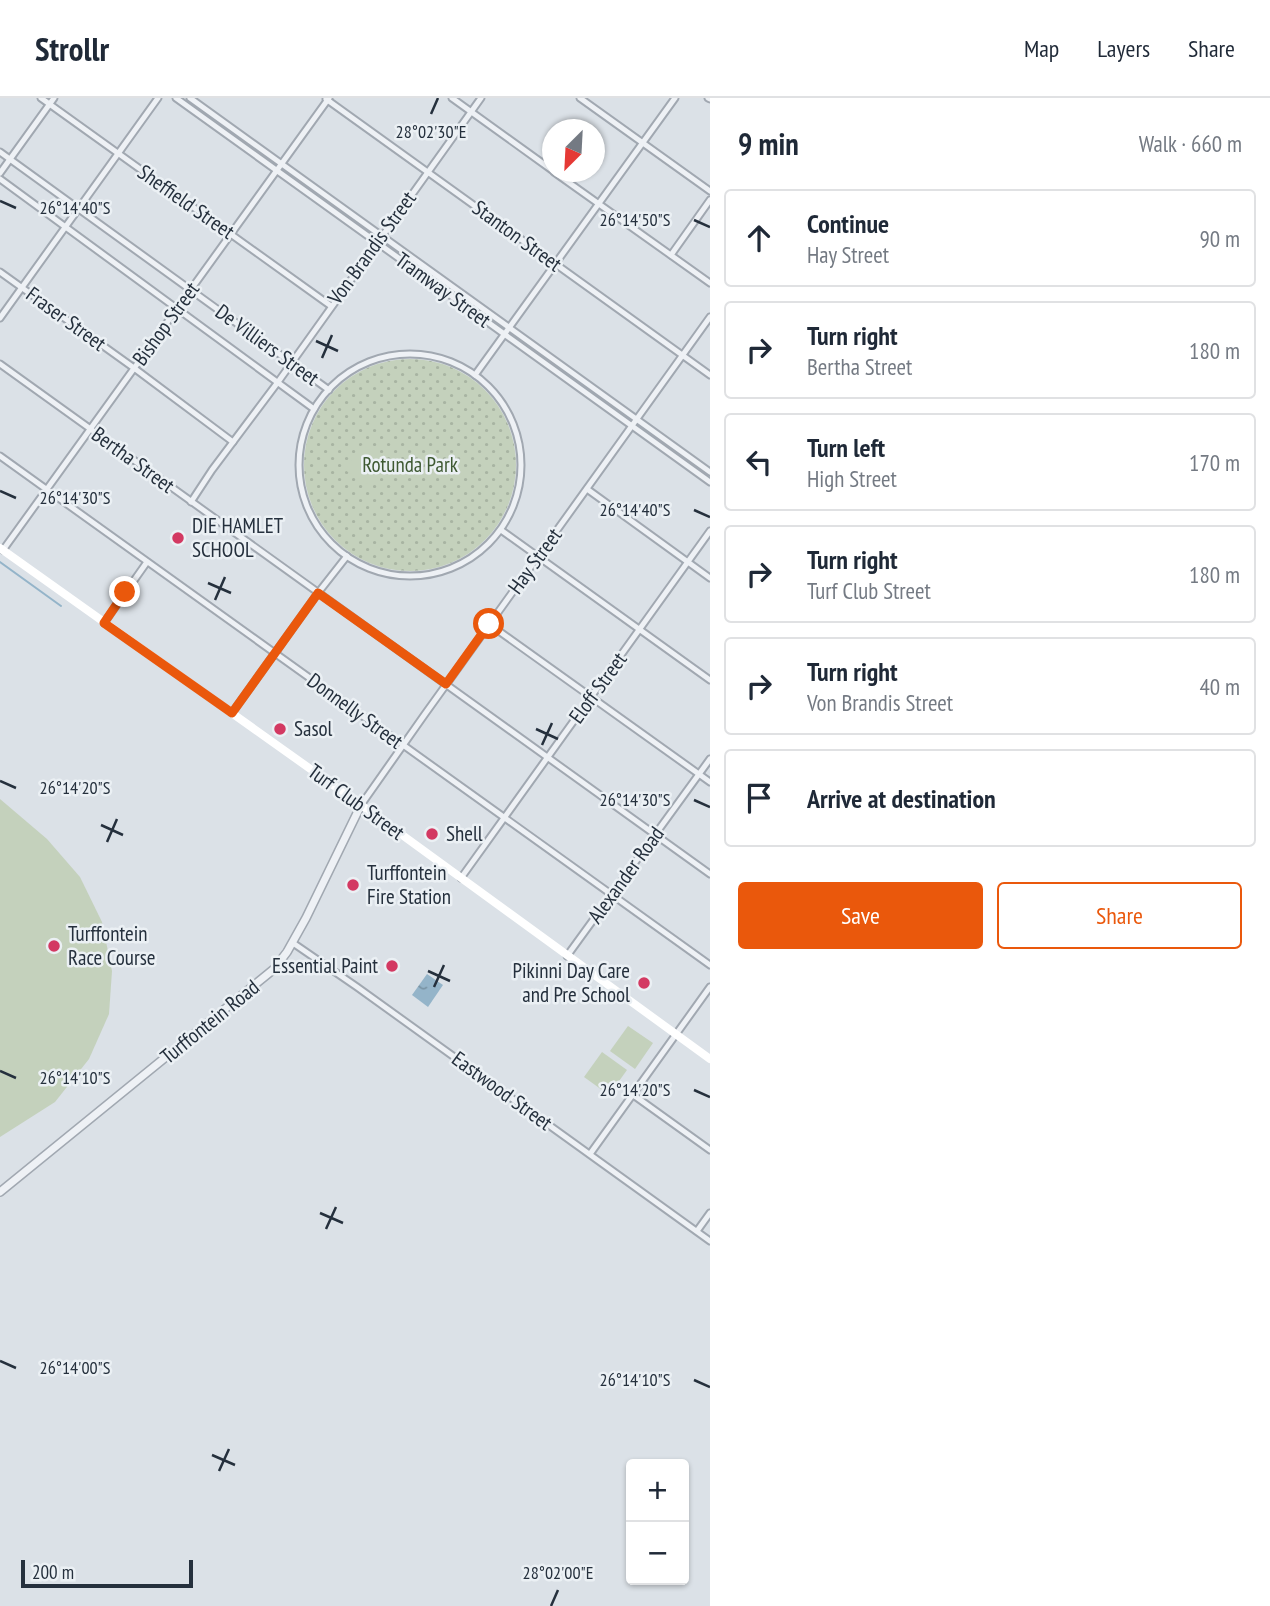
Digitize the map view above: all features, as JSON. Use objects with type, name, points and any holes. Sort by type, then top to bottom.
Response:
[{"type":"main road","name":"Turf Club Street","points":[[1,549],[361,805],[710,1059]]},
{"type":"street","name":"Sheffield Street","points":[[41,98],[52,101],[118,153],[331,306]]},
{"type":"street","points":[[0,318],[158,98]]},
{"type":"street","name":"Tramway Street","points":[[176,98],[382,235],[710,472]]},
{"type":"street","name":"Tramway Street","points":[[190,98],[225,123],[326,206],[710,482]]},
{"type":"street","points":[[452,98],[542,163]]},
{"type":"street","name":"Von Brandis Street","points":[[191,502],[481,98]]},
{"type":"street","points":[[580,98],[710,191]]},
{"type":"street","points":[[475,375],[675,98]]},
{"type":"street","name":"Bishop Street","points":[[1,549],[91,429],[327,99]]},
{"type":"street","name":"Stanton Street","points":[[327,99],[710,374]]},
{"type":"street","points":[[0,173],[52,101]]},
{"type":"street","points":[[221,129],[225,123]]},
{"type":"street","name":"De Villiers Street","points":[[0,152],[329,390]]},
{"type":"street","name":"De Villiers Street","points":[[0,179],[314,409]]},
{"type":"street","points":[[569,182],[710,283]]},
{"type":"street","points":[[326,206],[330,199]]},
{"type":"street","points":[[671,256],[710,200]]},
{"type":"street","name":"Fraser Street","points":[[0,272],[233,442]]},
{"type":"street","points":[[441,289],[447,282]]},
{"type":"street","points":[[466,306],[470,300]]},
{"type":"street","name":"Hay Street","points":[[361,805],[710,317]]},
{"type":"street","points":[[399,355],[422,355],[455,364],[475,375],[493,392],[508,412],[517,435],[521,472],[513,509],[489,544],[475,556],[451,569],[416,576],[388,574],[363,565],[347,556],[326,538],[311,515],[302,489],[300,448],[314,409],[329,390],[346,375],[366,364],[399,355]]},
{"type":"street","name":"Bertha Street","points":[[0,364],[710,874]]},
{"type":"street","points":[[565,378],[570,371]]},
{"type":"street","points":[[682,462],[686,454]]},
{"type":"street","name":"Donnelly Street","points":[[0,456],[710,965]]},
{"type":"street","points":[[587,489],[710,578]]},
{"type":"street","points":[[501,530],[710,680]]},
{"type":"street","name":"Eloff Street","points":[[461,878],[710,531]]},
{"type":"street","points":[[232,713],[347,556]]},
{"type":"street","points":[[104,623],[147,562]]},
{"type":"street","points":[[489,624],[710,782]]},
{"type":"street","name":"Alexander Road","points":[[567,957],[710,759]]},
{"type":"street","name":"Turffontein Road","points":[[0,1192],[279,964],[293,943],[361,805]]},
{"type":"street","name":"Eastwood Street","points":[[293,943],[710,1241]]},
{"type":"street","points":[[590,1154],[710,987]]},
{"type":"street","points":[[632,1094],[710,1150]]},
{"type":"street","points":[[696,1231],[710,1213]]},
{"type":"green space","name":"Rotunda Park","points":[[410,359],[451,367],[485,390],[508,424],[516,465],[508,506],[485,540],[451,563],[410,571],[369,563],[335,540],[312,506],[304,465],[312,424],[335,390],[369,367]]},
{"type":"green space","points":[[362,445],[388,463],[372,487],[345,470]]},
{"type":"green space","name":"Turffontein Race Course","points":[[0,799],[47,839],[80,877],[102,922],[112,971],[109,1014],[89,1059],[55,1102],[0,1137]]},
{"type":"green space","points":[[628,1026],[653,1043],[635,1069],[610,1051]]},
{"type":"green space","points":[[602,1052],[627,1070],[609,1095],[584,1077]]},
{"type":"water","points":[[427,974],[443,985],[428,1007],[412,995]]},
{"type":"waterway","points":[[0,562],[61,606]]},
{"type":"place","name":"DIE HAMLET SCHOOL","points":[[178,538]]},
{"type":"place","name":"Sasol","points":[[280,729]]},
{"type":"place","name":"Shell","points":[[432,834]]},
{"type":"place","name":"Turffontein Fire Station","points":[[353,885]]},
{"type":"place","name":"Turffontein Race Course","points":[[54,946]]},
{"type":"place","name":"Essential Paint","points":[[392,966]]},
{"type":"place","name":"Pikinni Day Care and Pre School","points":[[644,983]]},
{"type":"route","points":[[125,592],[104,623],[232,713],[318,593],[446,684],[489,624]]}]
